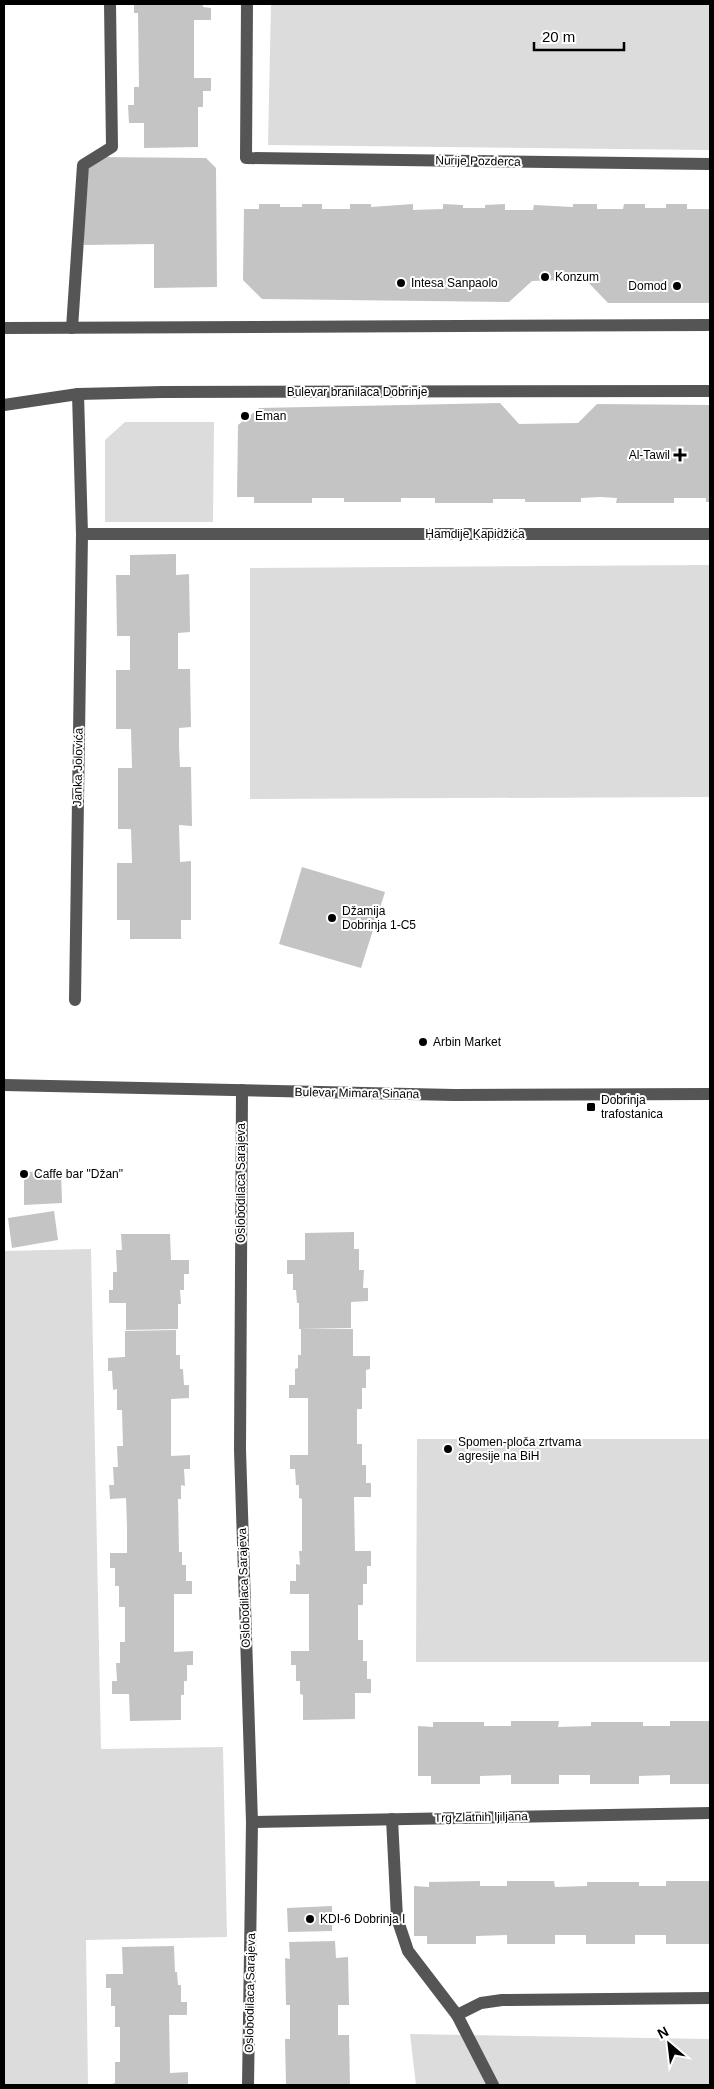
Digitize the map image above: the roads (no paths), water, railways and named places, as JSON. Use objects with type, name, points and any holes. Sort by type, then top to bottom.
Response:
[{"type":"street","points":[[72,328],[83,165],[112,147],[110,4]]},
{"type":"street","name":"Nurije Pozderca","points":[[246,4],[246,158],[710,164]]},
{"type":"street","points":[[4,328],[710,325]]},
{"type":"street","name":"Bulevar branilaca Dobrinje","points":[[4,405],[78,394],[163,392],[710,391]]},
{"type":"street","name":"Janka Jolovića","points":[[75,1000],[82,534],[78,394]]},
{"type":"street","name":"Hamdije Kapidžića","points":[[82,534],[710,534]]},
{"type":"street","name":"Bulevar Mimara Sinana","points":[[4,1085],[454,1095],[710,1094]]},
{"type":"street","name":"Oslobodilaca Sarajeva","points":[[242,1090],[240,1450],[252,1822],[248,2085]]},
{"type":"street","name":"Trg Zlatnih ljiljana","points":[[252,1822],[710,1813]]},
{"type":"street","points":[[392,1819],[396,1918],[408,1951],[457,2015],[493,2085]]},
{"type":"street","points":[[457,2015],[480,2003],[502,2000],[710,1998]]},
{"type":"place","name":"Konzum","points":[[545,277]]},
{"type":"place","name":"Intesa Sanpaolo","points":[[401,283]]},
{"type":"place","name":"Domod","points":[[677,286]]},
{"type":"place","name":"Eman","points":[[245,416]]},
{"type":"place","name":"Al-Tawil","points":[[680,455]]},
{"type":"place","name":"Džamija Dobrinja 1-C5","points":[[332,918]]},
{"type":"place","name":"Arbin Market","points":[[423,1042]]},
{"type":"place","name":"Dobrinja trafostanica","points":[[591,1107]]},
{"type":"place","name":"Caffe bar \"Džan\"","points":[[24,1174]]},
{"type":"place","name":"Spomen-ploča zrtvama agresije na BiH","points":[[448,1449]]},
{"type":"place","name":"KDI-6 Dobrinja I","points":[[310,1919]]}]
